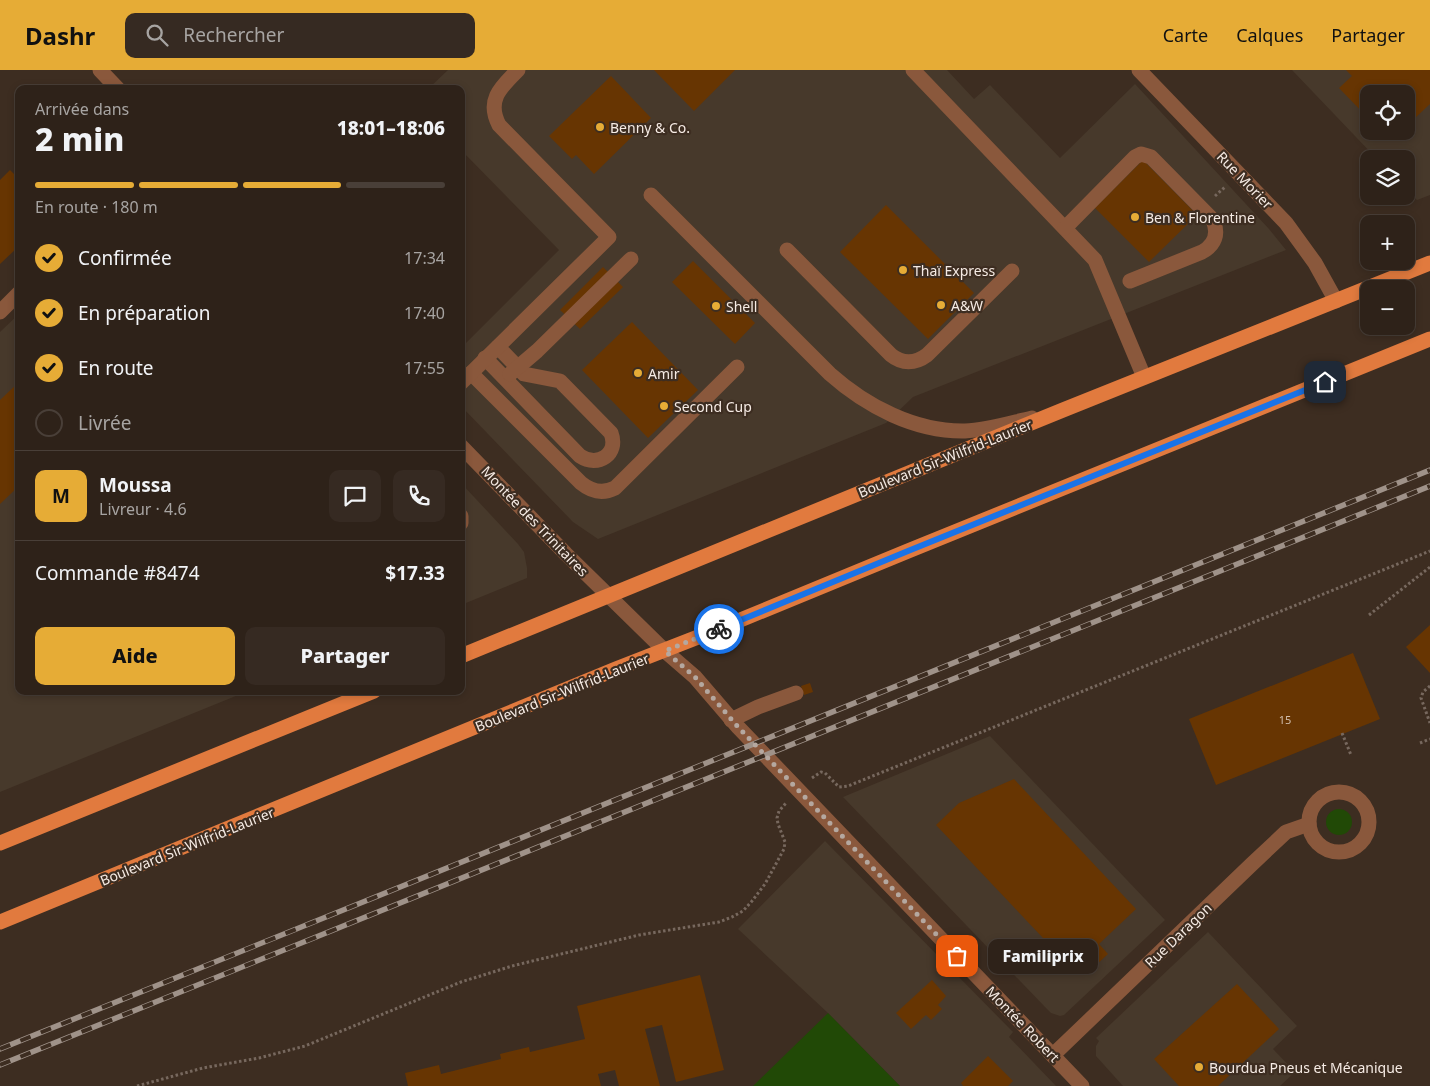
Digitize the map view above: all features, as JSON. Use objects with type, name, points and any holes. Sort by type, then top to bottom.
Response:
[{"type":"main road","name":"Boulevard Sir-Wilfrid-Laurier","points":[[465,654],[1144,377],[1430,263]]},
{"type":"main road","name":"Boulevard Sir-Wilfrid-Laurier","points":[[0,922],[616,669],[665,651],[1430,339]]},
{"type":"main road","points":[[0,843],[364,695]]},
{"type":"street","points":[[100,70],[114,85]]},
{"type":"street","points":[[518,70],[496,95],[494,107],[499,125],[609,237],[466,378],[586,488],[598,492],[615,488],[738,367]]},
{"type":"street","points":[[913,70],[1095,260],[1144,377]]},
{"type":"street","name":"Rue Morier","points":[[1140,70],[1295,235],[1323,275],[1336,301]]},
{"type":"street","points":[[1065,228],[1135,157],[1141,154],[1151,157],[1213,220],[1216,236],[1211,246],[1202,252],[1130,281]]},
{"type":"street","points":[[651,195],[842,384],[874,406],[918,424],[950,430],[981,430],[1063,410]]},
{"type":"street","points":[[787,250],[891,355],[906,362],[917,361],[927,355],[1012,271]]},
{"type":"street","points":[[505,379],[631,259]]},
{"type":"street","points":[[0,312],[15,298]]},
{"type":"street","points":[[485,358],[580,456],[594,461],[608,456],[613,448],[611,433],[560,381],[524,374],[498,347]]},
{"type":"street","name":"Montée des Trinitaires","points":[[465,452],[609,596]]},
{"type":"street","name":"Montée Robert","points":[[609,596],[665,651],[695,677],[731,720],[829,824],[1082,1086]]},
{"type":"street","points":[[731,720],[758,707],[796,693]]},
{"type":"street","name":"Rue Daragon","points":[[1053,1055],[1258,857],[1286,832],[1309,824]]},
{"type":"path","points":[[1201,208],[1240,175]]},
{"type":"path","points":[[818,773],[826,773],[839,787],[848,786],[1430,551]]},
{"type":"path","points":[[1369,614],[1430,567]]},
{"type":"path","points":[[1430,686],[1423,692],[1421,698],[1430,723]]},
{"type":"path","points":[[1342,734],[1351,755]]},
{"type":"path","points":[[1420,743],[1430,739]]},
{"type":"path","points":[[137,1086],[203,1068],[259,1058],[305,1046],[461,982],[512,966],[578,948],[639,935],[719,922],[732,917],[743,911],[756,896],[784,850],[785,842],[777,818],[779,811],[788,801]]},
{"type":"shaded area","points":[[448,70],[947,70],[974,99],[990,85],[1060,158],[1135,84],[1269,229],[1286,250],[913,397],[886,423],[598,539],[573,522],[465,410],[465,344],[559,250],[465,154],[465,85],[432,85]]},
{"type":"shaded area","points":[[1292,70],[1430,70],[1430,195],[1417,200],[1415,198],[1415,150],[1368,150]]},
{"type":"shaded area","points":[[15,318],[15,695],[238,695],[0,792],[0,332]]},
{"type":"shaded area","points":[[465,487],[524,552],[527,578],[465,603]]},
{"type":"shaded area","points":[[990,736],[1165,920],[1064,1015],[1060,1016],[1051,1013],[843,797]]},
{"type":"shaded area","points":[[825,841],[1013,1032],[1009,1037],[1056,1086],[900,1086],[828,1013],[738,929]]},
{"type":"shaded area","points":[[1208,932],[1297,1026],[1273,1049],[1295,1072],[1280,1086],[1123,1086],[1096,1056],[1096,1046],[1099,1041],[1096,1038]]},
{"type":"green space","points":[[1339,809],[1348,813],[1352,822],[1348,831],[1339,835],[1330,831],[1326,822],[1330,813]]},
{"type":"green space","points":[[828,1013],[900,1086],[753,1086]]},
{"type":"building","points":[[654,70],[735,70],[694,111]]},
{"type":"building","points":[[1346,70],[1430,70],[1430,104],[1415,118],[1415,85],[1360,85],[1360,110],[1339,88],[1352,76]]},
{"type":"building","name":"Benny & Co.","points":[[611,76],[651,118],[594,174],[576,155],[572,159],[549,136]]},
{"type":"building","points":[[1143,160],[1197,215],[1149,262],[1095,208]]},
{"type":"building","points":[[10,170],[15,175],[15,250],[0,264],[0,180]]},
{"type":"building","points":[[886,205],[974,293],[928,339],[840,252]]},
{"type":"building","points":[[693,261],[755,323],[735,344],[672,282]]},
{"type":"building","points":[[603,267],[623,287],[580,329],[560,310]]},
{"type":"building","points":[[632,322],[698,390],[648,438],[582,370]]},
{"type":"building","points":[[15,386],[15,490],[0,504],[0,400]]},
{"type":"building","points":[[1430,625],[1430,673],[1406,647]]},
{"type":"building","points":[[1353,653],[1380,719],[1216,785],[1189,719]]},
{"type":"building","points":[[810,683],[813,692],[804,695],[801,686]]},
{"type":"building","points":[[1014,779],[1136,909],[1099,944],[1108,954],[1095,966],[1086,957],[1070,972],[1040,941],[1043,938],[936,825],[959,803]]},
{"type":"building","points":[[700,975],[724,1070],[676,1082],[662,1025],[645,1029],[660,1086],[619,1086],[615,1070],[598,1074],[601,1086],[408,1086],[405,1073],[439,1065],[441,1074],[501,1059],[500,1054],[529,1047],[530,1052],[585,1039],[577,1006]]},
{"type":"building","points":[[932,980],[946,996],[938,1005],[942,1009],[931,1020],[926,1015],[911,1029],[896,1013]]},
{"type":"building","points":[[1237,984],[1279,1029],[1218,1086],[1179,1086],[1154,1059]]},
{"type":"building","points":[[988,1056],[1013,1081],[1008,1086],[963,1086],[961,1083]]},
{"type":"railway","points":[[0,1049],[1430,470]]},
{"type":"railway","points":[[0,1065],[1430,486]]},
{"type":"way so far","points":[[719,629],[665,651],[695,677],[738,727],[829,824],[957,956]]},
{"type":"place","name":"Benny & Co.","points":[[600,127]]},
{"type":"place","name":"Ben & Florentine","points":[[1135,217]]},
{"type":"place","name":"Thaï Express","points":[[903,270]]},
{"type":"place","name":"A&W","points":[[941,305]]},
{"type":"place","name":"Shell","points":[[716,306]]},
{"type":"place","name":"Amir","points":[[638,373]]},
{"type":"place","name":"Second Cup","points":[[664,406]]},
{"type":"place","name":"Familiprix","points":[[957,956]]},
{"type":"place","name":"Bourdua Pneus et Mécanique","points":[[1199,1067]]},
{"type":"route","points":[[719,629],[1325,382]]}]
